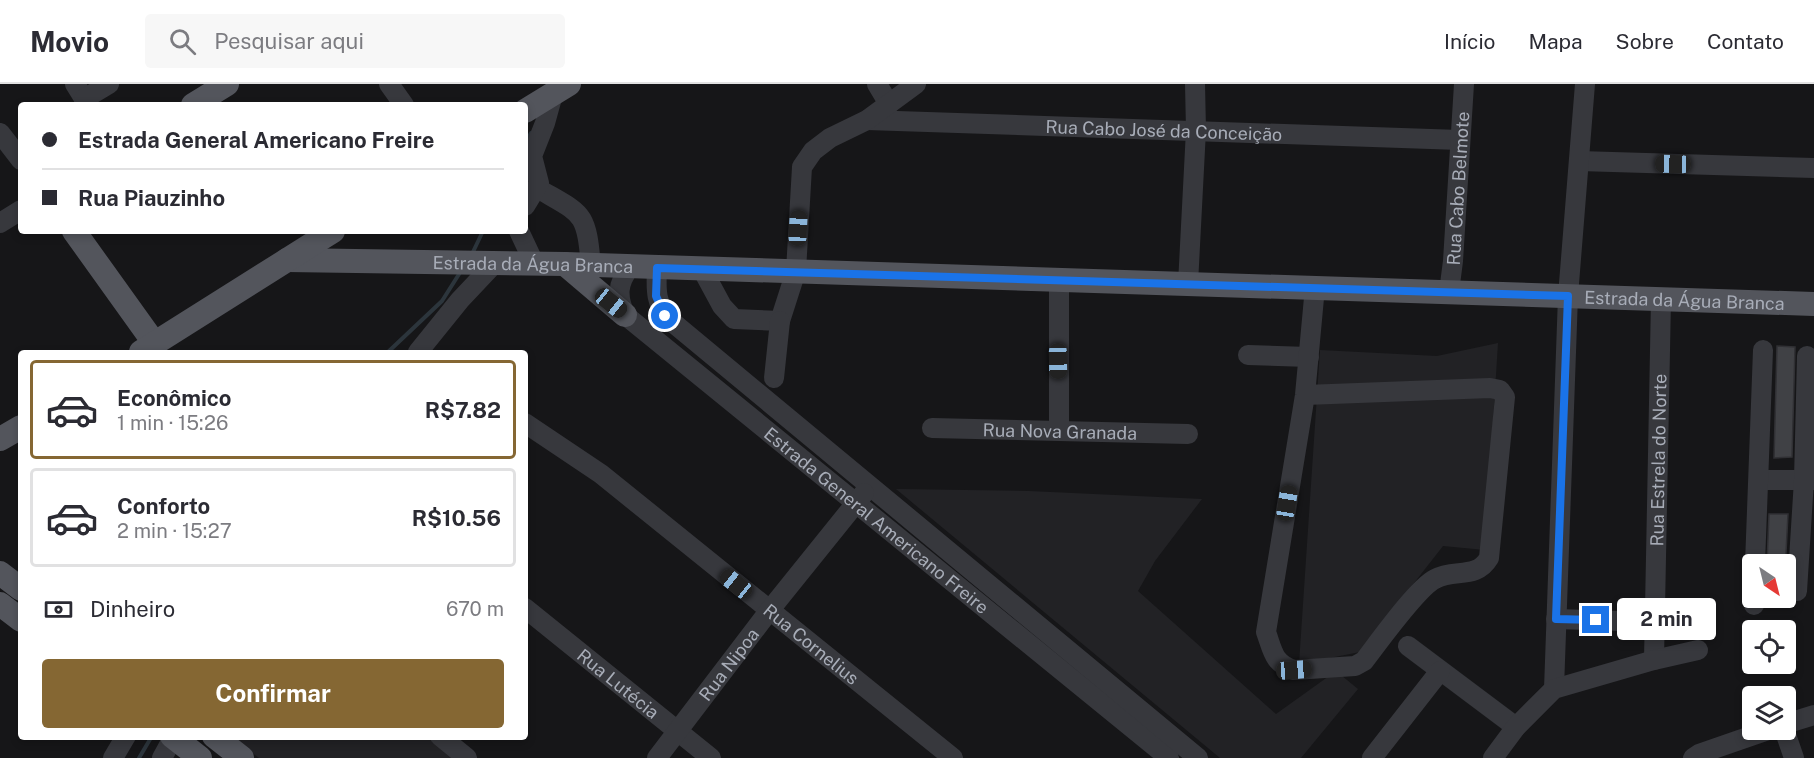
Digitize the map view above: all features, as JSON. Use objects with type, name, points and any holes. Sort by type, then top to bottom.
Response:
[{"type":"main road","points":[[198,102],[227,84]]},
{"type":"main road","points":[[528,109],[561,89]]},
{"type":"main road","points":[[76,234],[148,348],[328,234]]},
{"type":"main road","points":[[337,234],[339,248],[352,261]]},
{"type":"main road","name":"Estrada da Água Branca","points":[[287,260],[565,264],[1814,304]]},
{"type":"main road","points":[[565,264],[626,315]]},
{"type":"main road","points":[[0,440],[18,429]]},
{"type":"main road","points":[[0,604],[18,618]]},
{"type":"main road","points":[[219,740],[242,758]]},
{"type":"main road","points":[[171,742],[200,758]]},
{"type":"street","points":[[83,96],[109,84]]},
{"type":"street","points":[[389,84],[402,102]]},
{"type":"street","points":[[877,84],[889,104]]},
{"type":"street","points":[[774,378],[780,321],[796,271],[802,167],[813,151],[830,138],[867,120],[916,84]]},
{"type":"street","points":[[916,84],[913,95],[914,105],[924,123]]},
{"type":"street","points":[[1188,284],[1196,130],[1195,84]]},
{"type":"street","name":"Rua Cabo Belmote","points":[[1449,292],[1454,261],[1464,84]]},
{"type":"street","points":[[1554,689],[1568,296],[1585,84]]},
{"type":"street","points":[[528,202],[539,183],[532,156],[561,89]]},
{"type":"street","name":"Rua Cabo José da Conceição","points":[[867,120],[1460,140]]},
{"type":"street","points":[[0,133],[18,156]]},
{"type":"street","points":[[1580,161],[1814,168]]},
{"type":"street","points":[[537,188],[573,209],[582,218],[588,231],[591,266]]},
{"type":"street","points":[[0,223],[18,212]]},
{"type":"street","points":[[520,234],[534,265]]},
{"type":"street","points":[[420,350],[488,264]]},
{"type":"street","points":[[626,315],[618,292],[621,280],[630,267]]},
{"type":"street","name":"Estrada General Americano Freire","points":[[657,268],[656,296],[665,316],[1198,758]]},
{"type":"street","points":[[702,269],[722,306],[734,319],[780,321]]},
{"type":"street","points":[[1059,279],[1059,430]]},
{"type":"street","points":[[1305,395],[1490,388],[1500,390],[1505,398],[1489,558],[1485,566],[1476,571],[1445,575],[1433,580],[1422,590],[1364,661],[1355,666],[1294,670],[1286,667],[1277,662],[1266,632],[1305,395],[1315,287]]},
{"type":"street","name":"Rua Estrela do Norte","points":[[1654,660],[1661,299]]},
{"type":"street","name":"Estrada General Americano Freire","points":[[626,315],[1169,758]]},
{"type":"street","points":[[1755,554],[1763,350]]},
{"type":"street","points":[[1248,355],[1309,357]]},
{"type":"street","points":[[1797,591],[1809,480],[1808,356]]},
{"type":"street","name":"Rua Cornelius","points":[[528,425],[601,474],[953,758]]},
{"type":"street","name":"Rua Nova Granada","points":[[932,428],[1188,434]]},
{"type":"street","points":[[1759,480],[1809,480]]},
{"type":"street","name":"Rua Nipoa","points":[[657,758],[769,611],[871,486]]},
{"type":"street","name":"Rua Lutécia","points":[[528,610],[711,758]]},
{"type":"street","points":[[1556,619],[1654,622]]},
{"type":"street","points":[[1408,646],[1516,727]]},
{"type":"street","points":[[1493,758],[1516,727],[1554,689],[1654,660],[1698,650]]},
{"type":"street","points":[[1372,758],[1440,670]]},
{"type":"street","points":[[1796,721],[1814,715]]},
{"type":"street","points":[[113,758],[124,740]]},
{"type":"street","points":[[445,740],[467,758]]},
{"type":"street","points":[[1693,758],[1742,740]]},
{"type":"street","points":[[1788,740],[1794,758]]},
{"type":"shaded area","points":[[1498,343],[1485,550],[1443,546],[1360,652],[1299,664],[1320,350],[1437,356]]},
{"type":"shaded area","points":[[896,489],[1029,491],[1202,499],[1155,561],[1138,591],[1276,714],[1336,671],[1358,689],[1301,758],[1220,758]]},
{"type":"shaded area","points":[[235,740],[435,740],[457,758],[259,758]]},
{"type":"building","points":[[1777,346],[1795,347],[1792,457],[1774,458]]},
{"type":"building","points":[[1769,514],[1788,514],[1786,554],[1767,554]]},
{"type":"waterway","points":[[528,138],[531,133]]},
{"type":"waterway","points":[[472,254],[482,234]]},
{"type":"waterway","points":[[390,350],[442,301],[461,271]]},
{"type":"waterway","points":[[139,758],[150,740]]},
{"type":"route","points":[[665,316],[656,296],[657,268],[1568,296],[1556,619],[1596,620]]}]
